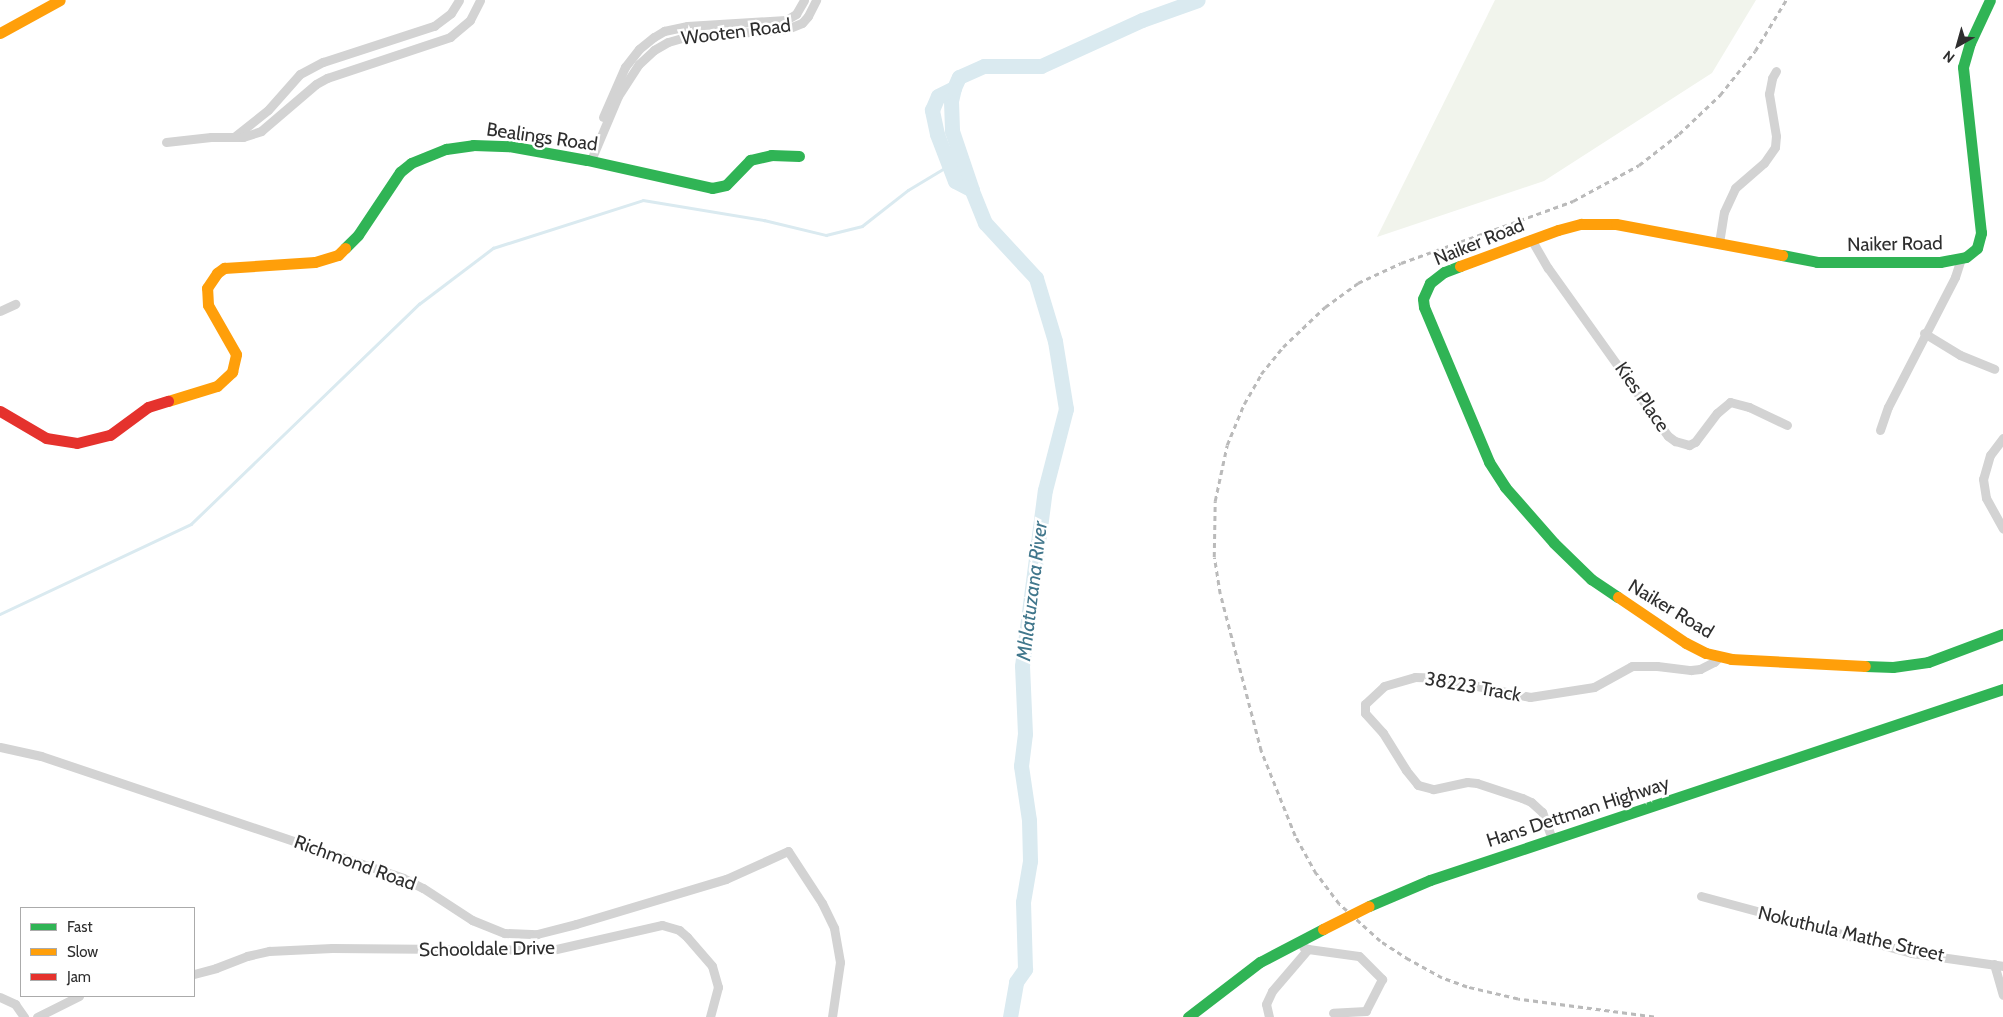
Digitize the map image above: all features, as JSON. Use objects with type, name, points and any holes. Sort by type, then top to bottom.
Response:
[{"type":"street","points":[[0,33],[60,0]]},
{"type":"street","points":[[234,137],[268,110],[300,74],[329,60],[434,26],[451,13],[459,0]]},
{"type":"street","points":[[166,142],[252,135],[261,131],[326,78],[450,37],[470,20],[480,0]]},
{"type":"street","name":"Wooten Road","points":[[589,160],[620,77],[631,58],[648,41],[664,31],[687,26],[786,20],[796,14],[804,0]]},
{"type":"street","name":"Wooten Road","points":[[589,160],[618,96],[639,64],[654,50],[668,42],[686,37],[788,29],[802,23],[816,0]]},
{"type":"street","name":"Naiker Road","points":[[1990,0],[1970,43],[1963,67],[1981,232],[1978,248],[1961,259],[1940,262],[1824,263],[1792,259],[1719,243],[1604,223],[1581,224],[1531,239],[1444,272],[1430,283],[1423,299],[1424,308],[1489,462],[1505,487],[1554,543],[1591,579],[1686,643],[1706,653],[1745,660],[1893,668],[1928,662],[2003,634]]},
{"type":"street","points":[[1719,243],[1724,212],[1735,188],[1764,163],[1775,147],[1776,136],[1770,86],[1776,71]]},
{"type":"street","name":"Bealings Road","points":[[0,411],[46,438],[61,442],[77,443],[110,435],[148,407],[217,386],[232,372],[236,354],[208,305],[207,288],[217,273],[224,268],[315,262],[338,255],[358,235],[400,172],[424,156],[446,149],[491,144],[589,160],[712,188],[726,185],[750,160],[758,157],[799,156]]},
{"type":"street","name":"Kies Place","points":[[1531,239],[1548,268],[1668,436],[1675,442],[1689,445],[1695,442],[1716,413],[1730,402],[1749,407],[1787,426]]},
{"type":"street","points":[[1880,430],[1888,407],[1924,333],[1955,277],[1961,259]]},
{"type":"street","points":[[0,312],[15,304]]},
{"type":"street","points":[[1924,333],[1960,355],[1994,369]]},
{"type":"street","points":[[2003,438],[1990,455],[1984,479],[1986,498],[2003,529]]},
{"type":"street","name":"38223 Track","points":[[1552,839],[1542,812],[1522,798],[1477,783],[1467,782],[1433,789],[1418,785],[1406,770],[1383,733],[1365,713],[1365,704],[1384,686],[1416,677],[1439,678],[1530,697],[1594,687],[1632,666],[1700,669],[1714,662],[1720,656]]},
{"type":"street","name":"Hans Dettman Highway","points":[[1188,1017],[1230,983],[1294,942],[1369,906],[1430,880],[2003,689]]},
{"type":"street","name":"Richmond Road","points":[[0,747],[41,756],[403,878],[423,888],[472,920],[504,933],[536,934],[576,924],[726,879],[788,851],[822,903],[834,928],[840,962],[832,1017]]},
{"type":"street","name":"Nokuthula Mathe Street","points":[[1701,896],[1846,937],[1912,952],[1999,965]]},
{"type":"street","name":"Schooldale Drive","points":[[195,974],[247,956],[269,952],[319,948],[552,950],[662,925],[679,930],[712,966],[718,987],[710,1017]]},
{"type":"street","points":[[1294,942],[1308,949],[1359,956],[1382,979],[1365,1014],[1333,1014]]},
{"type":"street","points":[[1269,1017],[1266,1004],[1272,991],[1308,949]]},
{"type":"street","points":[[1999,965],[2003,995]]},
{"type":"street","points":[[0,996],[20,1008],[24,1017]]},
{"type":"street","points":[[37,1017],[77,997]]},
{"type":"shaded area","points":[[1495,0],[1756,0],[1712,73],[1544,181],[1377,237]]},
{"type":"waterway","name":"Mhlatuzana River","points":[[1010,1017],[1016,982],[1025,969],[1023,902],[1030,861],[1029,820],[1021,766],[1025,734],[1022,666],[1045,490],[1066,409],[1055,341],[1036,278],[985,223],[972,190],[955,181],[937,134],[932,110],[938,96],[954,88],[959,77],[984,66],[1041,66],[1142,20],[1198,0]]},
{"type":"waterway","name":"Mhlatuzana River","points":[[954,88],[951,101],[952,131],[972,190]]},
{"type":"waterway","points":[[0,614],[191,524],[419,304],[493,248],[643,200],[764,220],[826,235],[862,226],[908,190],[948,166]]},
{"type":"railway","points":[[1654,1017],[1518,999],[1467,987],[1442,978],[1409,960],[1380,941],[1339,904],[1316,874],[1295,836],[1261,751],[1220,594],[1214,557],[1215,501],[1227,445],[1244,404],[1261,374],[1283,347],[1325,307],[1358,283],[1401,263],[1573,201],[1639,165],[1679,134],[1720,95],[1755,51],[1786,0]]},
{"type":"traffic: fast","points":[[1782,255],[1817,262],[1940,262],[1966,257],[1977,248],[1981,233],[1963,67],[1970,43],[1990,0]]},
{"type":"traffic: fast","points":[[345,248],[358,235],[400,172],[411,163],[446,149],[473,145],[509,146],[587,160],[712,188],[726,185],[750,160],[771,155],[799,156]]},
{"type":"traffic: fast","points":[[1460,266],[1444,272],[1430,283],[1423,299],[1424,307],[1489,462],[1505,487],[1554,543],[1591,579],[1618,597]]},
{"type":"traffic: fast","points":[[1865,666],[1893,667],[1928,662],[2003,634]]},
{"type":"traffic: fast","points":[[1369,906],[1430,880],[2003,689]]},
{"type":"traffic: fast","points":[[1188,1017],[1260,962],[1323,929]]},
{"type":"traffic: slow","points":[[0,33],[60,0]]},
{"type":"traffic: slow","points":[[1460,266],[1558,230],[1581,224],[1616,224],[1782,255]]},
{"type":"traffic: slow","points":[[168,401],[217,386],[232,372],[236,354],[208,305],[207,288],[217,273],[224,268],[315,262],[338,255],[345,248]]},
{"type":"traffic: slow","points":[[1618,597],[1686,643],[1706,653],[1731,659],[1865,666]]},
{"type":"traffic: slow","points":[[1323,929],[1369,906]]},
{"type":"traffic: jam","points":[[0,411],[46,438],[77,443],[110,435],[148,407],[168,401]]}]
